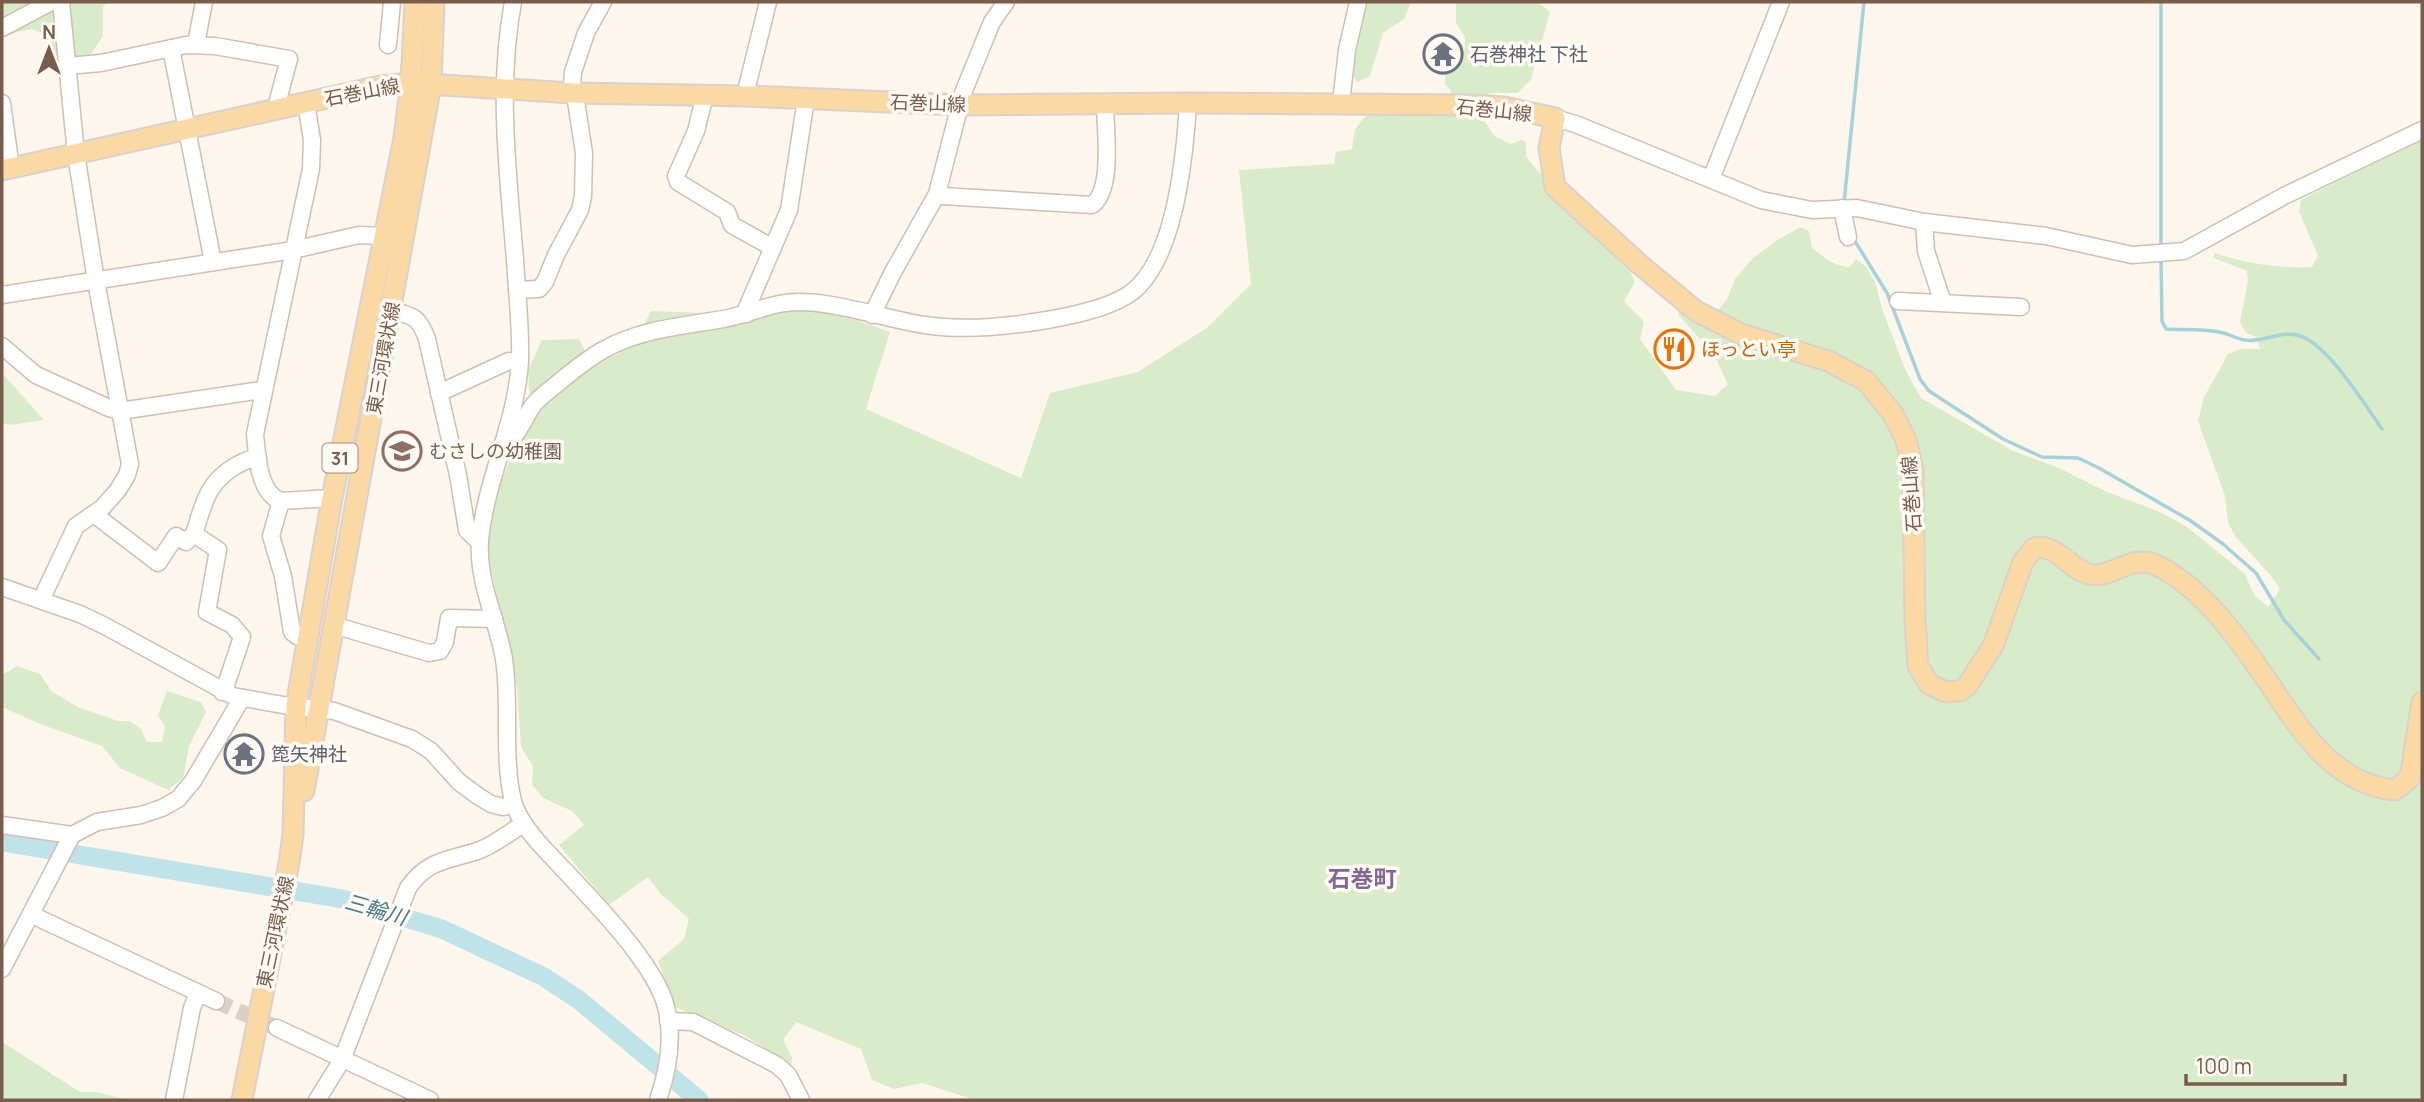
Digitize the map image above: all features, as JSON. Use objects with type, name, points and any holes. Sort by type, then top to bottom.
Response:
[{"type":"main road","name":"東三河環状線","points":[[242,1100],[281,909],[293,835],[296,706],[332,498],[404,138],[411,83],[415,2]]},
{"type":"main road","name":"東三河環状線","points":[[293,835],[300,811],[392,311],[431,84],[434,2]]},
{"type":"main road","name":"石巻山線","points":[[6,169],[381,86],[411,83],[572,93],[747,96],[961,105],[1341,103],[1503,107],[1555,118],[1549,148],[1555,187],[1620,246],[1696,312],[1741,334],[1828,361],[1866,381],[1893,414],[1906,440],[1913,470],[1918,666],[1929,684],[1946,692],[1959,691],[1967,686],[1993,646],[2023,562],[2034,548],[2044,546],[2090,575],[2136,562],[2152,563],[2182,582],[2217,616],[2264,676],[2307,739],[2343,773],[2356,780],[2395,790],[2410,778],[2422,702]]},
{"type":"main road","name":"東三河環状線","points":[[230,1100],[255,1029]]},
{"type":"street","points":[[2,29],[51,2]]},
{"type":"street","points":[[41,600],[76,526],[95,515],[118,490],[130,464],[76,154],[61,2]]},
{"type":"street","points":[[195,44],[204,2]]},
{"type":"street","points":[[388,44],[392,2]]},
{"type":"street","points":[[513,2],[504,90],[520,362],[515,397],[484,511],[480,543],[485,594],[494,619],[508,691],[509,770],[514,804],[523,824],[632,948],[664,1000],[668,1021],[669,1058],[665,1094]]},
{"type":"street","points":[[517,290],[539,289],[545,282],[580,210],[585,174],[576,100],[572,93],[573,72],[586,33],[603,2]]},
{"type":"street","points":[[747,96],[768,2]]},
{"type":"street","points":[[872,315],[937,194],[963,93],[992,22],[1006,2]]},
{"type":"street","points":[[1341,103],[1347,50],[1358,2]]},
{"type":"street","points":[[1712,179],[1782,2]]},
{"type":"street","points":[[67,66],[101,63],[195,44],[289,59],[278,100],[279,108]]},
{"type":"street","points":[[171,48],[213,262]]},
{"type":"street","points":[[705,95],[696,131],[676,176],[678,182],[727,212],[732,225],[773,248]]},
{"type":"street","points":[[747,314],[746,310],[789,210],[806,99]]},
{"type":"street","points":[[2,103],[6,169]]},
{"type":"street","points":[[306,103],[312,141],[311,169],[255,434],[258,457],[268,492],[275,499],[281,501],[332,498]]},
{"type":"street","points":[[503,446],[513,439],[543,395],[605,349],[632,337],[656,331],[796,302],[832,306],[925,326],[951,328],[1053,319],[1115,301],[1132,292],[1161,251],[1185,154],[1188,103]]},
{"type":"street","points":[[937,194],[1092,205],[1097,202],[1107,175],[1105,104]]},
{"type":"street","points":[[1555,118],[1761,200],[1784,206],[1812,210],[1857,208],[1924,222],[2033,234],[2132,255],[2184,251],[2284,196],[2422,130]]},
{"type":"street","points":[[1842,208],[1848,237]]},
{"type":"street","points":[[1924,222],[1926,250],[1943,303]]},
{"type":"street","points":[[2,295],[293,250],[359,236],[384,236]]},
{"type":"street","points":[[1898,301],[2021,307]]},
{"type":"street","points":[[392,311],[410,315],[421,323],[458,475],[467,530],[480,543]]},
{"type":"street","points":[[2,346],[36,375],[120,411],[263,392]]},
{"type":"street","points":[[439,393],[509,361],[520,362]]},
{"type":"street","points":[[95,515],[158,563],[176,536],[186,542],[194,534],[205,499],[214,482],[225,472],[252,457],[258,457]]},
{"type":"street","points":[[281,501],[271,536],[283,576],[292,632],[308,638]]},
{"type":"street","points":[[194,534],[218,550],[207,612],[232,625],[243,637],[222,692]]},
{"type":"street","points":[[2,587],[105,626],[165,657],[222,692],[356,717],[412,739],[431,751],[459,782],[478,796],[503,807],[514,804]]},
{"type":"street","points":[[333,625],[429,653],[439,651],[446,642],[449,618],[494,619]]},
{"type":"street","points":[[2,969],[71,838],[97,822],[141,815],[178,799],[193,781],[243,698]]},
{"type":"street","points":[[317,1100],[342,1060],[402,902],[416,876],[432,864],[492,844],[523,824]]},
{"type":"street","points":[[2,825],[71,838]]},
{"type":"street","points":[[32,915],[216,1001]]},
{"type":"street","points":[[174,1100],[192,1008],[198,993]]},
{"type":"street","points":[[668,1021],[693,1022],[777,1065],[788,1075],[801,1100]]},
{"type":"street","points":[[277,1028],[430,1100]]},
{"type":"green space","points":[[2,2],[108,2],[103,6],[103,36],[88,58],[57,57],[48,36],[32,29],[2,35]]},
{"type":"green space","points":[[1368,2],[1411,2],[1404,19],[1383,33],[1370,76],[1357,82],[1350,70],[1360,20]]},
{"type":"green space","points":[[1456,2],[1538,2],[1550,12],[1531,79],[1518,93],[1489,93],[1479,111],[1494,136],[1511,144],[1522,140],[1526,142],[1526,157],[1566,210],[1631,273],[1635,282],[1624,301],[1644,322],[1640,339],[1676,390],[1715,396],[1728,384],[1714,355],[1678,314],[1681,307],[1708,323],[1727,299],[1735,279],[1753,258],[1800,227],[1809,231],[1812,248],[1830,261],[1850,267],[1856,259],[1866,267],[1876,284],[1881,306],[1905,369],[1921,398],[2013,451],[2160,512],[2187,527],[2244,573],[2255,596],[2268,607],[2280,589],[2236,537],[2228,523],[2225,496],[2198,421],[2204,397],[2228,354],[2241,349],[2260,349],[2257,337],[2246,333],[2240,322],[2248,281],[2247,271],[2214,258],[2214,253],[2262,265],[2312,267],[2318,255],[2299,212],[2301,200],[2422,138],[2422,1100],[975,1100],[922,1083],[894,1089],[872,1080],[861,1049],[796,1022],[783,1040],[792,1057],[791,1065],[744,1035],[694,1017],[674,1006],[658,961],[684,939],[689,919],[661,894],[648,877],[609,905],[559,845],[584,825],[572,811],[543,798],[532,784],[533,766],[521,747],[517,686],[487,551],[497,494],[516,442],[531,418],[528,370],[542,340],[579,339],[593,366],[634,346],[651,311],[704,313],[719,326],[785,311],[830,311],[890,332],[866,409],[1021,478],[1050,393],[1138,372],[1208,327],[1251,284],[1239,170],[1334,164],[1336,152],[1352,149],[1355,129],[1366,116],[1433,115],[1449,109],[1451,91],[1445,84],[1446,60],[1465,49],[1465,37],[1456,23]]},
{"type":"green space","points":[[2,373],[44,420],[10,425],[2,423]]},
{"type":"green space","points":[[17,666],[40,674],[52,692],[80,708],[118,721],[130,721],[141,729],[147,742],[162,742],[165,726],[158,715],[167,691],[201,702],[206,712],[189,746],[183,778],[168,790],[120,768],[102,746],[2,707],[2,675]]},
{"type":"green space","points":[[2,1042],[80,1092],[97,1092],[127,1100],[2,1100]]},
{"type":"waterway","points":[[1844,203],[1864,2]]},
{"type":"waterway","points":[[2161,2],[2161,248]]},
{"type":"waterway","points":[[1853,238],[1887,293],[1920,379],[1929,391],[2003,439],[2042,457],[2078,458],[2191,521],[2256,573],[2284,620],[2319,659]]},
{"type":"waterway","points":[[2161,259],[2162,321],[2166,329],[2213,331],[2245,340],[2290,334],[2308,340],[2344,375],[2382,429]]},
{"type":"waterway","name":"三輪川","points":[[2,842],[343,899],[442,929],[544,977],[579,1000],[699,1100]]},
{"type":"tunnel","points":[[216,1001],[277,1028]]},
{"type":"place","name":"石巻神社 下社","points":[[1443,54]]},
{"type":"place","name":"ほっとい亭","points":[[1674,349]]},
{"type":"place","name":"むさしの幼稚園","points":[[402,451]]},
{"type":"place","name":"箆矢神社","points":[[244,754]]},
{"type":"district","name":"石巻町","points":[[1362,878]]}]
